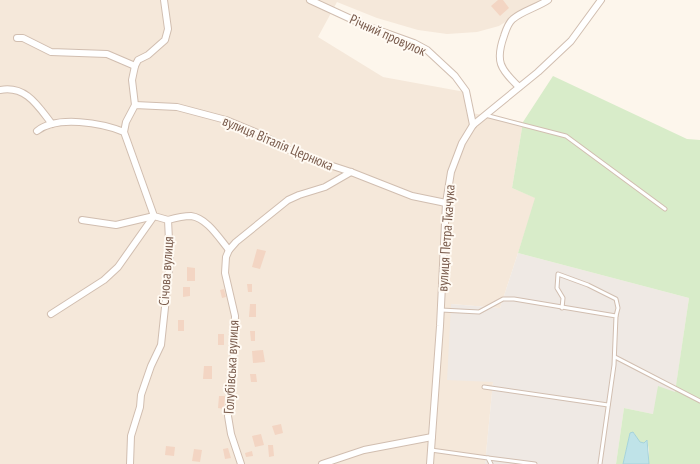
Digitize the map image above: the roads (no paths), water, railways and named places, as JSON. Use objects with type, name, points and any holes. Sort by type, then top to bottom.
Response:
[{"type":"street","points":[[37,130],[44,125],[64,122],[101,124],[124,132],[126,122],[135,105],[132,80],[135,66],[138,60],[165,40],[168,29],[164,0]]},
{"type":"street","name":"Річний провулок","points":[[310,0],[364,25],[414,43],[427,50],[451,72],[466,91],[473,125]]},
{"type":"street","points":[[519,87],[508,77],[501,67],[498,56],[507,28],[512,20],[548,0]]},
{"type":"street","name":"вулиця Петра Ткачука","points":[[430,464],[441,310],[446,202],[451,172],[462,143],[473,125],[538,72],[571,41],[601,0]]},
{"type":"street","points":[[17,38],[23,38],[51,52],[107,54],[135,66]]},
{"type":"street","points":[[0,90],[8,88],[32,97],[52,124]]},
{"type":"street","name":"вулиця Віталія Цернюка","points":[[135,105],[177,107],[226,120],[260,134],[299,155],[351,172],[412,196],[446,202]]},
{"type":"street","name":"Січова вулиця","points":[[124,132],[154,216],[168,220],[170,260],[161,345],[151,366],[141,395],[140,407],[131,436],[130,464]]},
{"type":"street","points":[[168,220],[186,216],[198,218],[214,231],[229,250],[288,200],[304,193],[326,187],[351,172]]},
{"type":"street","points":[[82,220],[105,225],[116,225],[154,216]]},
{"type":"street","points":[[51,314],[104,280],[118,267],[154,216]]},
{"type":"street","name":"Голубівська вулиця","points":[[229,250],[226,257],[225,273],[235,316],[233,372],[228,416],[230,434],[241,464]]},
{"type":"street","points":[[322,464],[364,450],[432,437]]},
{"type":"lane","points":[[484,115],[566,136],[665,209]]},
{"type":"lane","points":[[562,308],[562,298],[557,288],[558,274],[588,285],[616,299],[618,308],[616,316],[615,357],[600,464]]},
{"type":"lane","points":[[441,310],[478,312],[503,299],[514,299],[616,316]]},
{"type":"lane","points":[[615,357],[700,401]]},
{"type":"lane","points":[[484,387],[608,405]]},
{"type":"lane","points":[[431,450],[535,464]]},
{"type":"lane","points":[[488,458],[491,464]]},
{"type":"water","points":[[633,432],[640,442],[644,443],[647,440],[649,464],[623,464],[630,433]]}]
